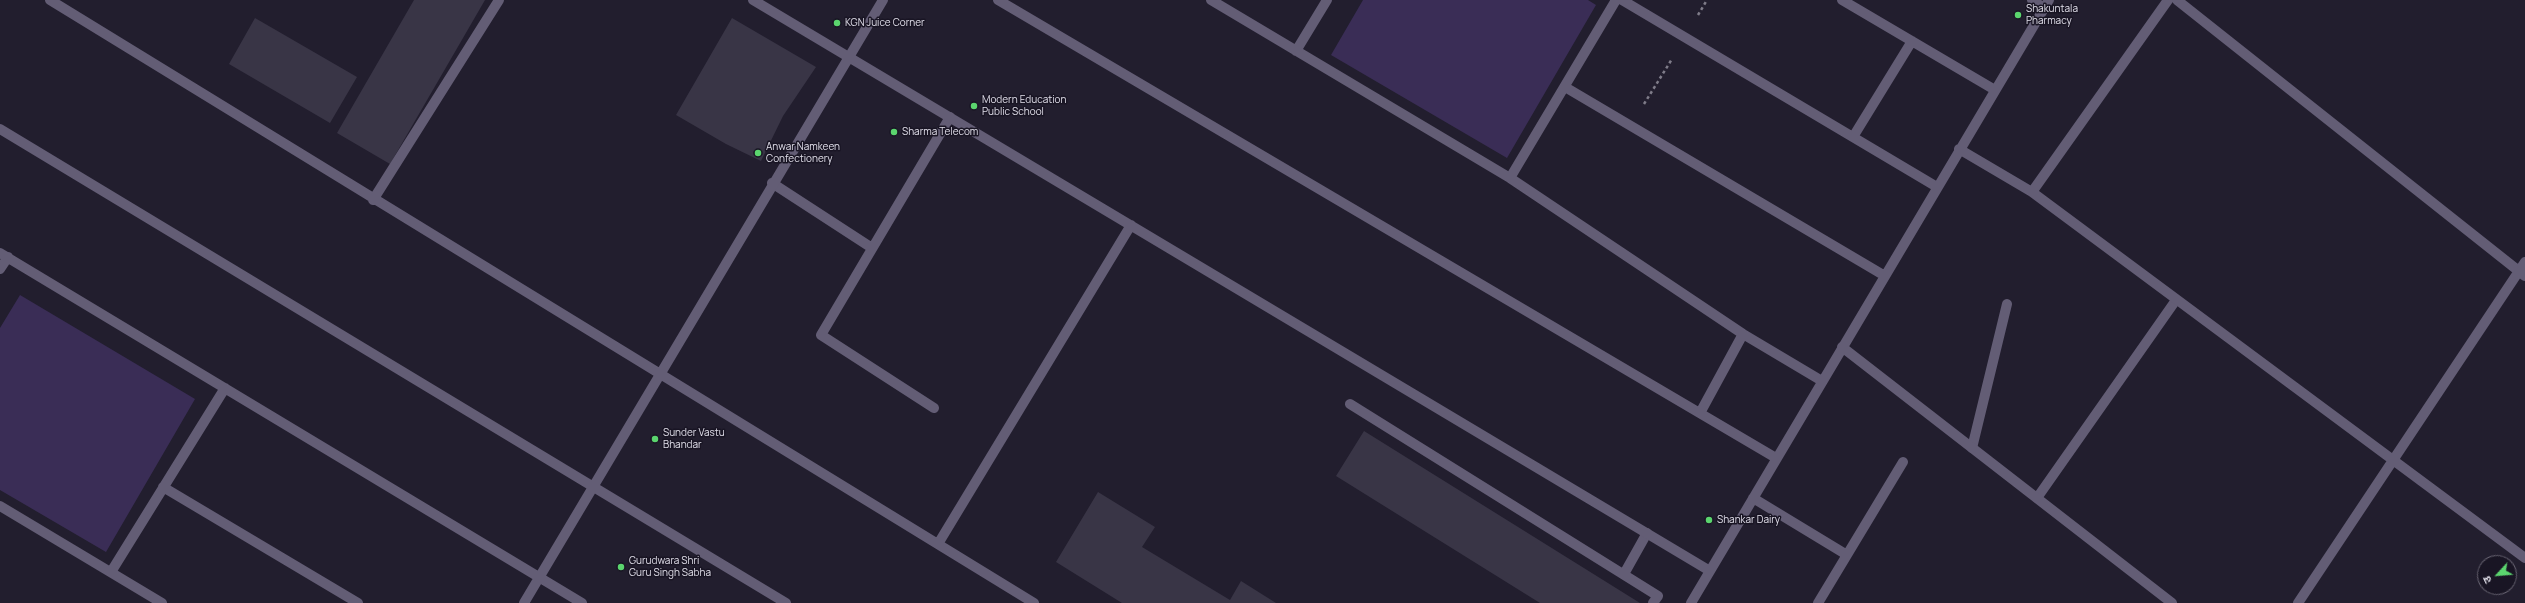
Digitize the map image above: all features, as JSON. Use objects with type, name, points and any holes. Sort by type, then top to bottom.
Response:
[{"type":"street","points":[[50,0],[374,200],[1034,603]]},
{"type":"street","points":[[374,200],[499,0]]},
{"type":"street","points":[[753,0],[1710,571]]},
{"type":"street","points":[[524,603],[772,183],[883,0]]},
{"type":"street","points":[[998,0],[1776,458]]},
{"type":"street","points":[[1211,0],[1510,178],[1743,334],[1822,381]]},
{"type":"street","points":[[1296,51],[1327,0]]},
{"type":"street","points":[[1510,178],[1616,0]]},
{"type":"street","points":[[1622,0],[1937,187]]},
{"type":"street","points":[[1842,0],[1995,90]]},
{"type":"street","points":[[1691,603],[2046,4],[2032,0]]},
{"type":"street","points":[[2032,192],[2168,0]]},
{"type":"street","points":[[2177,0],[2522,274]]},
{"type":"street","points":[[1854,137],[1912,41]]},
{"type":"street","points":[[1565,87],[1885,276]]},
{"type":"street","points":[[934,408],[822,335],[950,118]]},
{"type":"street","points":[[0,129],[786,603]]},
{"type":"street","points":[[1959,149],[2032,192],[2525,558]]},
{"type":"street","points":[[772,183],[872,248]]},
{"type":"street","points":[[938,544],[1131,225]]},
{"type":"street","points":[[0,270],[4,255],[582,603]]},
{"type":"street","points":[[2298,603],[2393,461],[2522,274],[2525,262]]},
{"type":"street","points":[[2037,498],[2176,300]]},
{"type":"street","points":[[1972,448],[2007,304]]},
{"type":"street","points":[[1700,413],[1743,334]]},
{"type":"street","points":[[1842,347],[2172,603]]},
{"type":"street","points":[[111,572],[225,388]]},
{"type":"street","points":[[1350,404],[1658,596],[1653,603]]},
{"type":"street","points":[[1818,603],[1903,462]]},
{"type":"street","points":[[163,488],[358,603]]},
{"type":"street","points":[[1753,498],[1847,555]]},
{"type":"street","points":[[0,506],[162,603]]},
{"type":"street","points":[[1624,574],[1647,533]]},
{"type":"path","points":[[1630,126],[1707,0]]},
{"type":"shaded area","points":[[1363,0],[1588,0],[1596,5],[1507,158],[1331,55]]},
{"type":"shaded area","points":[[20,295],[195,399],[106,552],[0,490],[0,328]]},
{"type":"building","points":[[414,0],[485,0],[390,164],[337,133]]},
{"type":"building","points":[[255,18],[357,77],[330,123],[229,64]]},
{"type":"building","points":[[732,18],[816,67],[783,116],[761,161],[726,144],[676,115]]},
{"type":"building","points":[[1364,431],[1640,603],[1540,603],[1336,476]]},
{"type":"building","points":[[1098,492],[1155,527],[1142,547],[1230,600],[1241,581],[1276,603],[1122,603],[1056,562]]},
{"type":"place","name":"Shakuntala Pharmacy","points":[[2018,15]]},
{"type":"place","name":"KGN Juice Corner","points":[[837,23]]},
{"type":"place","name":"Modern Education Public School","points":[[974,106]]},
{"type":"place","name":"Sharma Telecom","points":[[894,132]]},
{"type":"place","name":"Anwar Namkeen Confectionery","points":[[758,153]]},
{"type":"place","name":"Sunder Vastu Bhandar","points":[[655,439]]},
{"type":"place","name":"Shankar Dairy","points":[[1709,520]]},
{"type":"place","name":"Gurudwara Shri Guru Singh Sabha","points":[[621,567]]}]
